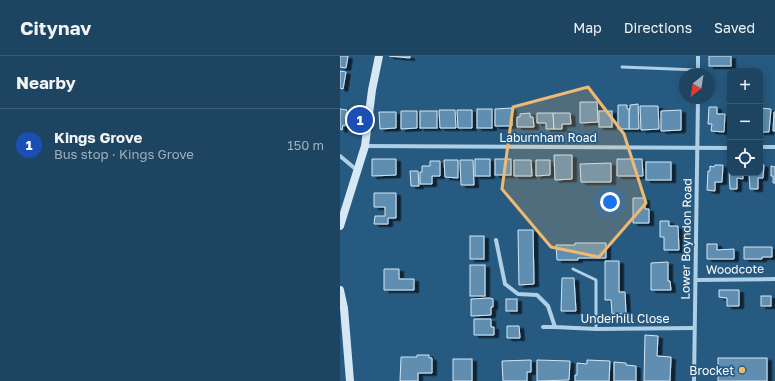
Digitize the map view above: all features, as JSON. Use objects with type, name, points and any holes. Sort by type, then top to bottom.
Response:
[{"type":"street","points":[[340,226],[365,146],[372,90],[379,56]]},
{"type":"street","points":[[698,56],[698,68]]},
{"type":"street","name":"Lower Boyndon Road","points":[[694,381],[698,104]]},
{"type":"street","name":"Laburnham Road","points":[[365,146],[727,148]]},
{"type":"street","points":[[763,147],[775,147]]},
{"type":"street","points":[[340,156],[358,171]]},
{"type":"street","points":[[496,240],[504,284],[518,294],[537,295],[548,306],[555,327]]},
{"type":"street","name":"Woodcote","points":[[696,280],[775,279]]},
{"type":"street","points":[[340,290],[344,308],[343,332],[350,381]]},
{"type":"street","name":"Underhill Close","points":[[543,328],[694,328]]},
{"type":"lane","points":[[622,68],[679,71]]},
{"type":"lane","points":[[573,269],[596,280],[596,329]]},
{"type":"highlighted area","points":[[588,87],[624,134],[646,203],[599,257],[551,247],[502,189],[513,107]]},
{"type":"building","points":[[340,56],[348,56],[346,68],[340,67]]},
{"type":"building","points":[[389,56],[410,56],[410,58]]},
{"type":"building","points":[[709,56],[731,56],[731,66],[709,66]]},
{"type":"building","points":[[340,71],[346,72],[343,89],[340,88]]},
{"type":"building","points":[[580,102],[597,102],[598,122],[580,123]]},
{"type":"building","points":[[638,104],[639,129],[629,129],[630,105]]},
{"type":"building","points":[[618,105],[627,105],[627,109],[629,109],[629,129],[618,129]]},
{"type":"building","points":[[640,106],[658,106],[659,129],[641,130]]},
{"type":"building","points":[[709,107],[717,107],[717,114],[725,114],[724,132],[711,131],[712,124],[708,124]]},
{"type":"building","points":[[512,108],[512,126],[495,126],[495,109]]},
{"type":"building","points":[[763,108],[771,109],[769,132],[763,132]]},
{"type":"building","points":[[340,109],[347,110],[345,126],[343,125],[342,130],[340,129]]},
{"type":"building","points":[[477,109],[492,109],[492,128],[477,128]]},
{"type":"building","points":[[439,110],[455,110],[456,128],[440,128]]},
{"type":"building","points":[[457,110],[472,110],[472,128],[458,128]]},
{"type":"building","points":[[681,110],[681,130],[661,131],[661,111]]},
{"type":"building","points":[[401,111],[417,111],[417,128],[401,129]]},
{"type":"building","points":[[420,111],[437,111],[437,128],[420,128]]},
{"type":"building","points":[[599,111],[612,111],[612,127],[599,127]]},
{"type":"building","points":[[379,112],[396,112],[396,128],[380,129]]},
{"type":"building","points":[[774,112],[775,131],[773,131]]},
{"type":"building","points":[[530,113],[530,117],[533,117],[534,127],[517,127],[517,117],[520,117],[520,114]]},
{"type":"building","points":[[537,113],[553,113],[554,129],[546,129],[546,123],[537,123]]},
{"type":"building","points":[[553,113],[570,113],[571,124],[562,124],[562,129],[554,129]]},
{"type":"building","points":[[554,155],[572,155],[572,179],[555,180]]},
{"type":"building","points":[[372,159],[396,159],[396,175],[372,176]]},
{"type":"building","points":[[475,159],[490,159],[490,176],[475,176]]},
{"type":"building","points":[[495,159],[511,159],[511,175],[495,175]]},
{"type":"building","points":[[617,159],[642,159],[643,176],[617,176]]},
{"type":"building","points":[[444,160],[458,160],[458,178],[445,177]]},
{"type":"building","points":[[460,160],[473,160],[474,185],[461,185]]},
{"type":"building","points":[[514,160],[531,160],[532,176],[514,176]]},
{"type":"building","points":[[536,160],[550,160],[550,175],[536,176]]},
{"type":"building","points":[[430,161],[440,161],[440,176],[432,176],[432,184],[420,184],[420,172],[422,172],[422,166],[430,166]]},
{"type":"building","points":[[646,162],[671,162],[671,180],[646,180]]},
{"type":"building","points":[[611,163],[611,182],[581,182],[580,164]]},
{"type":"building","points":[[715,165],[723,165],[722,182],[715,182],[715,191],[707,190],[708,171],[710,171],[710,166],[714,167]]},
{"type":"building","points":[[764,165],[763,178],[758,178],[758,189],[750,189],[749,176],[763,176]]},
{"type":"building","points":[[771,166],[775,167],[775,183],[773,183],[773,176],[771,176]]},
{"type":"building","points":[[410,171],[418,171],[419,186],[411,186]]},
{"type":"building","points":[[729,176],[743,176],[743,179],[737,178],[737,189],[730,189]]},
{"type":"building","points":[[374,193],[396,193],[396,218],[388,218],[388,224],[374,224],[375,216],[385,216],[385,207],[374,207]]},
{"type":"building","points":[[633,198],[645,198],[645,209],[649,209],[649,223],[633,223]]},
{"type":"building","points":[[660,221],[669,221],[669,226],[678,226],[679,250],[664,250],[664,237],[660,237]]},
{"type":"building","points":[[518,230],[533,230],[534,284],[519,285]]},
{"type":"building","points":[[470,236],[484,236],[484,259],[470,259]]},
{"type":"building","points":[[575,243],[606,243],[606,258],[557,260],[556,245],[575,245]]},
{"type":"building","points":[[707,244],[717,244],[717,250],[734,249],[734,259],[707,259]]},
{"type":"building","points":[[744,247],[772,247],[772,257],[762,257],[762,259],[744,259]]},
{"type":"building","points":[[605,261],[619,261],[619,292],[625,292],[626,314],[612,314],[611,300],[605,300]]},
{"type":"building","points":[[668,262],[668,281],[670,281],[671,290],[651,290],[651,263]]},
{"type":"building","points":[[470,265],[485,265],[485,296],[470,296]]},
{"type":"building","points":[[384,269],[399,269],[399,279],[414,279],[414,290],[384,290]]},
{"type":"building","points":[[562,278],[574,278],[576,311],[561,311]]},
{"type":"building","points":[[719,290],[739,290],[739,306],[727,306],[727,298],[719,297]]},
{"type":"building","points":[[761,296],[771,296],[771,306],[761,306]]},
{"type":"building","points":[[471,299],[493,299],[491,315],[471,316]]},
{"type":"building","points":[[506,299],[517,299],[517,311],[506,311]]},
{"type":"building","points":[[474,319],[491,319],[491,327],[494,327],[494,335],[474,335]]},
{"type":"building","points":[[507,326],[519,326],[520,338],[507,338]]},
{"type":"building","points":[[645,335],[658,336],[657,356],[671,357],[670,381],[644,381]]},
{"type":"building","points":[[417,355],[429,355],[429,358],[432,358],[432,373],[418,373],[418,381],[400,381],[401,357],[417,357]]},
{"type":"building","name":"Brocket","points":[[718,358],[767,358],[767,381],[718,381]]},
{"type":"building","points":[[453,359],[472,359],[472,381],[453,381]]},
{"type":"building","points":[[531,360],[531,372],[527,372],[527,381],[503,381],[502,361]]},
{"type":"building","points":[[537,360],[570,361],[569,380],[537,381]]},
{"type":"building","points":[[587,360],[610,361],[609,381],[575,381],[575,375],[577,375],[577,363],[587,364]]},
{"type":"building","points":[[614,362],[636,366],[636,381],[614,381]]},
{"type":"place","name":"Kings Grove","points":[[360,120]]},
{"type":"place","name":"Brocket","points":[[742,370]]}]
